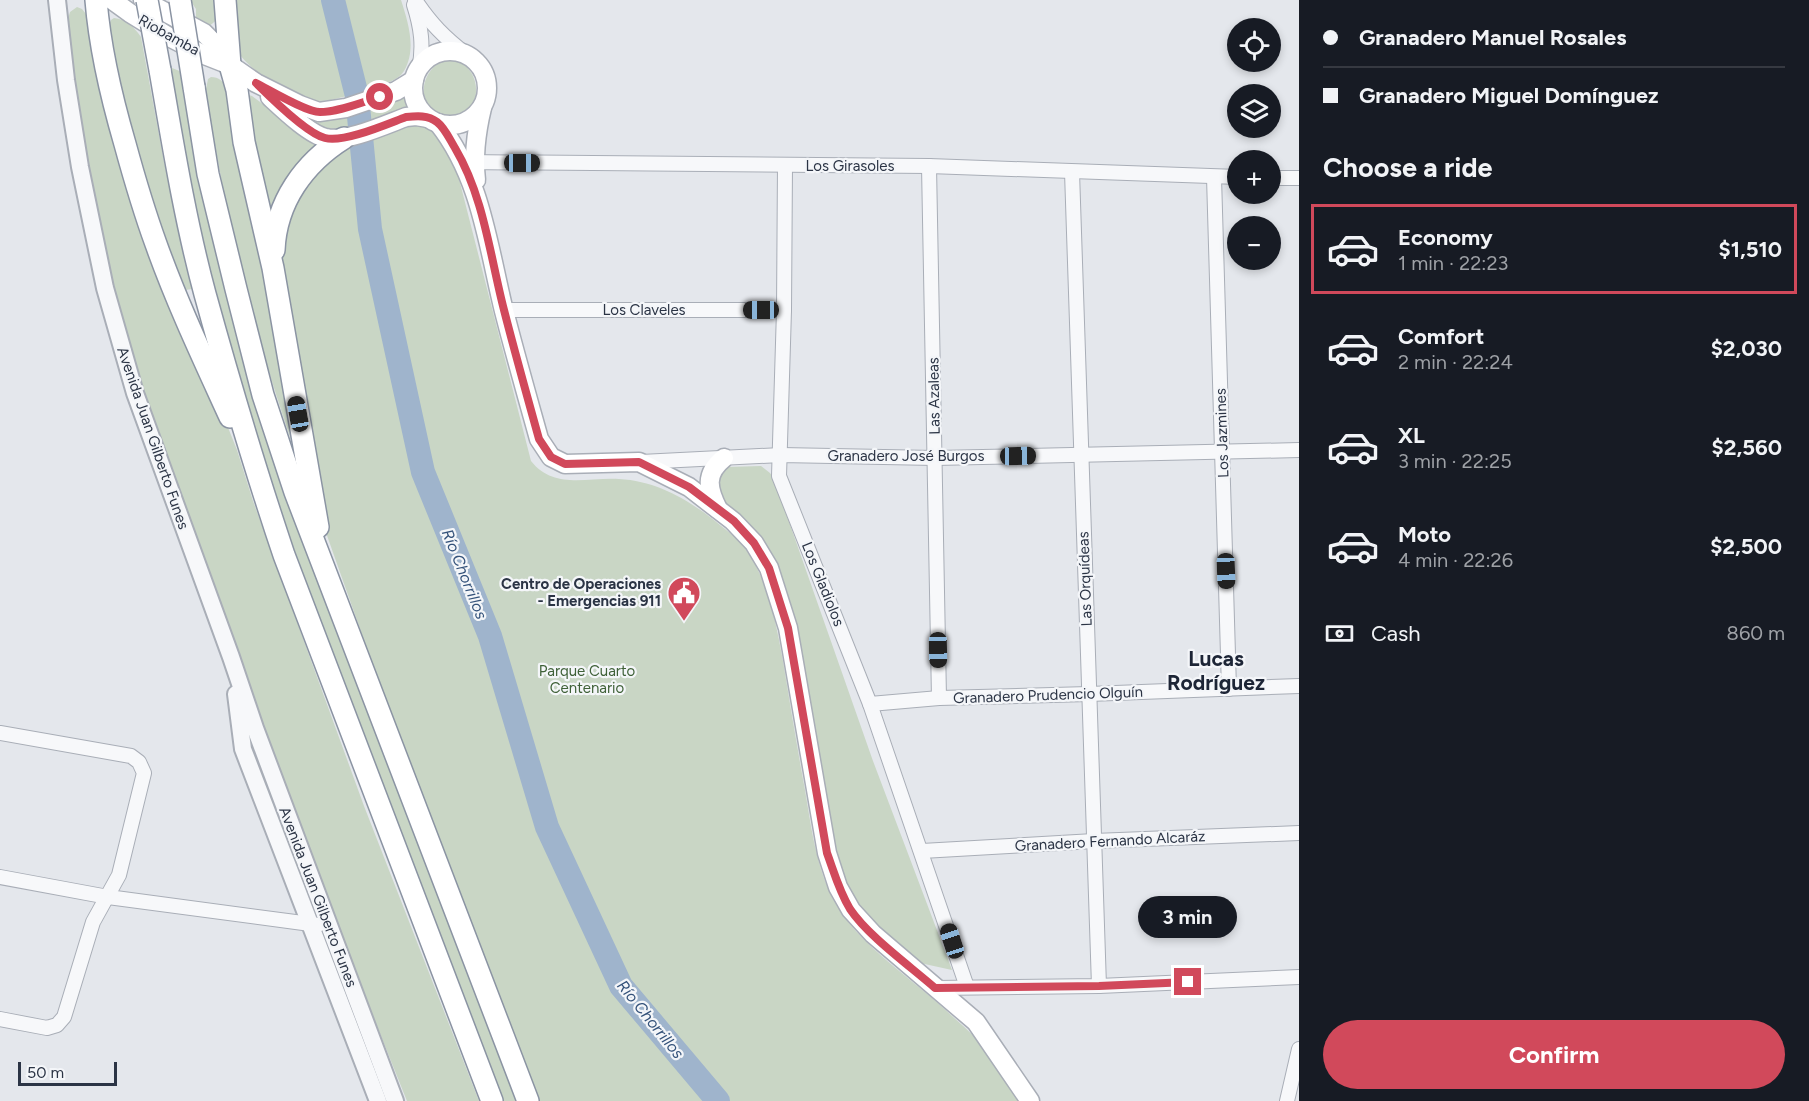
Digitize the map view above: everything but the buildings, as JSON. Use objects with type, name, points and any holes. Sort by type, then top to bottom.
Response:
[{"type":"highway","points":[[96,0],[107,80],[136,185],[156,244],[178,300],[259,480]]},
{"type":"highway","points":[[145,0],[187,216],[205,293],[259,480],[284,555],[492,1101]]},
{"type":"highway","points":[[180,0],[208,174],[263,395],[295,492],[528,1101]]},
{"type":"highway","points":[[225,0],[230,65],[237,90],[244,142],[273,268],[328,579]]},
{"type":"highway","points":[[273,268],[275,231],[286,200],[299,179],[314,162],[344,138]]},
{"type":"main road","name":"Riobamba","points":[[112,0],[169,37],[230,65],[256,83],[319,112],[346,108],[396,91],[417,75]]},
{"type":"main road","name":"Riobamba","points":[[145,0],[204,33],[219,48],[230,65]]},
{"type":"main road","points":[[469,163],[487,92],[486,81],[483,71],[467,55],[447,51],[438,53],[429,58],[417,75],[414,91],[416,101],[421,110],[449,137],[469,163],[504,310]]},
{"type":"main road","name":"Riobamba","points":[[256,83],[310,130],[325,138],[344,138]]},
{"type":"main road","points":[[344,138],[406,117],[416,116],[448,125],[459,124],[470,119],[482,108]]},
{"type":"main road","name":"Granadero José Burgos","points":[[504,310],[539,439],[551,457],[565,464],[639,462]]},
{"type":"main road","points":[[718,509],[710,490],[710,479],[713,469],[724,458]]},
{"type":"main road","points":[[639,462],[689,487],[734,521],[754,543],[769,568],[788,628],[827,853],[838,887],[851,910],[873,934],[976,1022],[1030,1101]]},
{"type":"street","name":"Avenida Juan Gilberto Funes","points":[[57,0],[66,80],[80,167],[105,288],[135,393],[255,728],[395,1101]]},
{"type":"street","points":[[413,0],[435,28],[467,55]]},
{"type":"street","points":[[413,0],[421,32],[422,52],[417,75]]},
{"type":"street","name":"Los Girasoles","points":[[469,163],[929,166],[1227,177]]},
{"type":"street","name":"Los Gladiolos","points":[[785,165],[779,476],[870,704],[967,987]]},
{"type":"street","name":"Las Azaleas","points":[[929,166],[939,698]]},
{"type":"street","name":"Las Orquídeas","points":[[1072,172],[1099,986]]},
{"type":"street","name":"Los Jazmines","points":[[1214,177],[1229,689]]},
{"type":"street","points":[[1281,178],[1299,178]]},
{"type":"street","name":"Los Claveles","points":[[504,310],[784,310]]},
{"type":"street","name":"Granadero José Burgos","points":[[639,462],[781,455],[935,458],[1299,450]]},
{"type":"street","name":"Avenida Juan Gilberto Funes","points":[[231,657],[243,749],[378,1101]]},
{"type":"street","name":"Granadero Prudencio Olguín","points":[[870,704],[939,698],[1299,686]]},
{"type":"street","points":[[0,733],[131,756],[139,762],[144,773],[119,875],[93,922],[64,1017],[57,1025],[47,1028],[0,1019]]},
{"type":"street","name":"Granadero Fernando Alcaráz","points":[[922,851],[1299,833]]},
{"type":"street","points":[[0,876],[108,897],[329,927]]},
{"type":"street","points":[[935,988],[1099,986],[1299,977]]},
{"type":"street","points":[[1287,1101],[1299,1049]]},
{"type":"green space","points":[[190,0],[215,0],[216,20],[206,27],[196,22],[196,9]]},
{"type":"green space","points":[[234,0],[401,0],[411,45],[408,63],[401,75],[390,82],[330,100],[305,99],[281,88],[257,72],[239,54],[235,45],[238,14]]},
{"type":"green space","points":[[77,7],[86,14],[94,60],[364,806],[479,1101],[407,1101],[296,815],[211,577],[139,386],[109,270],[73,84],[67,22],[70,12]]},
{"type":"green space","points":[[114,18],[129,24],[141,37],[164,162],[192,289],[185,290],[158,222],[126,112],[111,43],[109,25]]},
{"type":"green space","points":[[444,59],[456,60],[465,66],[472,74],[476,84],[473,104],[466,112],[453,118],[435,112],[425,99],[424,84],[427,76]]},
{"type":"green space","points":[[167,66],[182,72],[206,202],[517,1101],[499,1101],[291,553],[206,265]]},
{"type":"green space","points":[[211,77],[220,80],[227,88],[271,305],[296,455],[267,365],[242,274],[213,135],[206,89],[208,79]]},
{"type":"green space","points":[[246,94],[305,135],[326,144],[269,223]]},
{"type":"green space","points":[[408,95],[413,108],[353,128],[330,130],[320,128],[300,114],[340,117]]},
{"type":"green space","name":"Parque Cuarto Centenario","points":[[407,124],[420,125],[440,138],[457,171],[531,461],[550,476],[561,479],[619,479],[660,488],[686,500],[741,543],[758,570],[773,614],[815,846],[822,873],[833,899],[843,916],[871,947],[977,1039],[1018,1101],[538,1101],[389,711],[324,527],[280,251],[298,193],[337,151]]},
{"type":"green space","points":[[761,466],[774,479],[873,761],[952,970],[920,963],[890,940],[864,914],[849,893],[834,849],[811,711],[751,527],[723,504],[717,494],[717,472],[726,467]]},
{"type":"green space","points":[[251,739],[318,912],[313,914],[247,740]]},
{"type":"waterway","name":"Río Chorrillos","points":[[333,0],[357,96],[370,229],[423,472],[490,636],[547,827],[621,986],[718,1101]]},
{"type":"place","name":"Centro de Operaciones - Emergencias 911","points":[[684,622]]},
{"type":"district","name":"Lucas Rodríguez","points":[[1216,671]]},
{"type":"route","points":[[380,97],[346,108],[319,112],[256,83],[288,113],[325,138],[344,138],[406,117],[428,118],[438,123],[462,159],[477,197],[504,310],[539,439],[551,457],[565,464],[639,462],[689,487],[734,521],[754,543],[769,568],[788,628],[827,853],[838,887],[851,910],[873,934],[935,988],[1099,986],[1188,982]]}]
